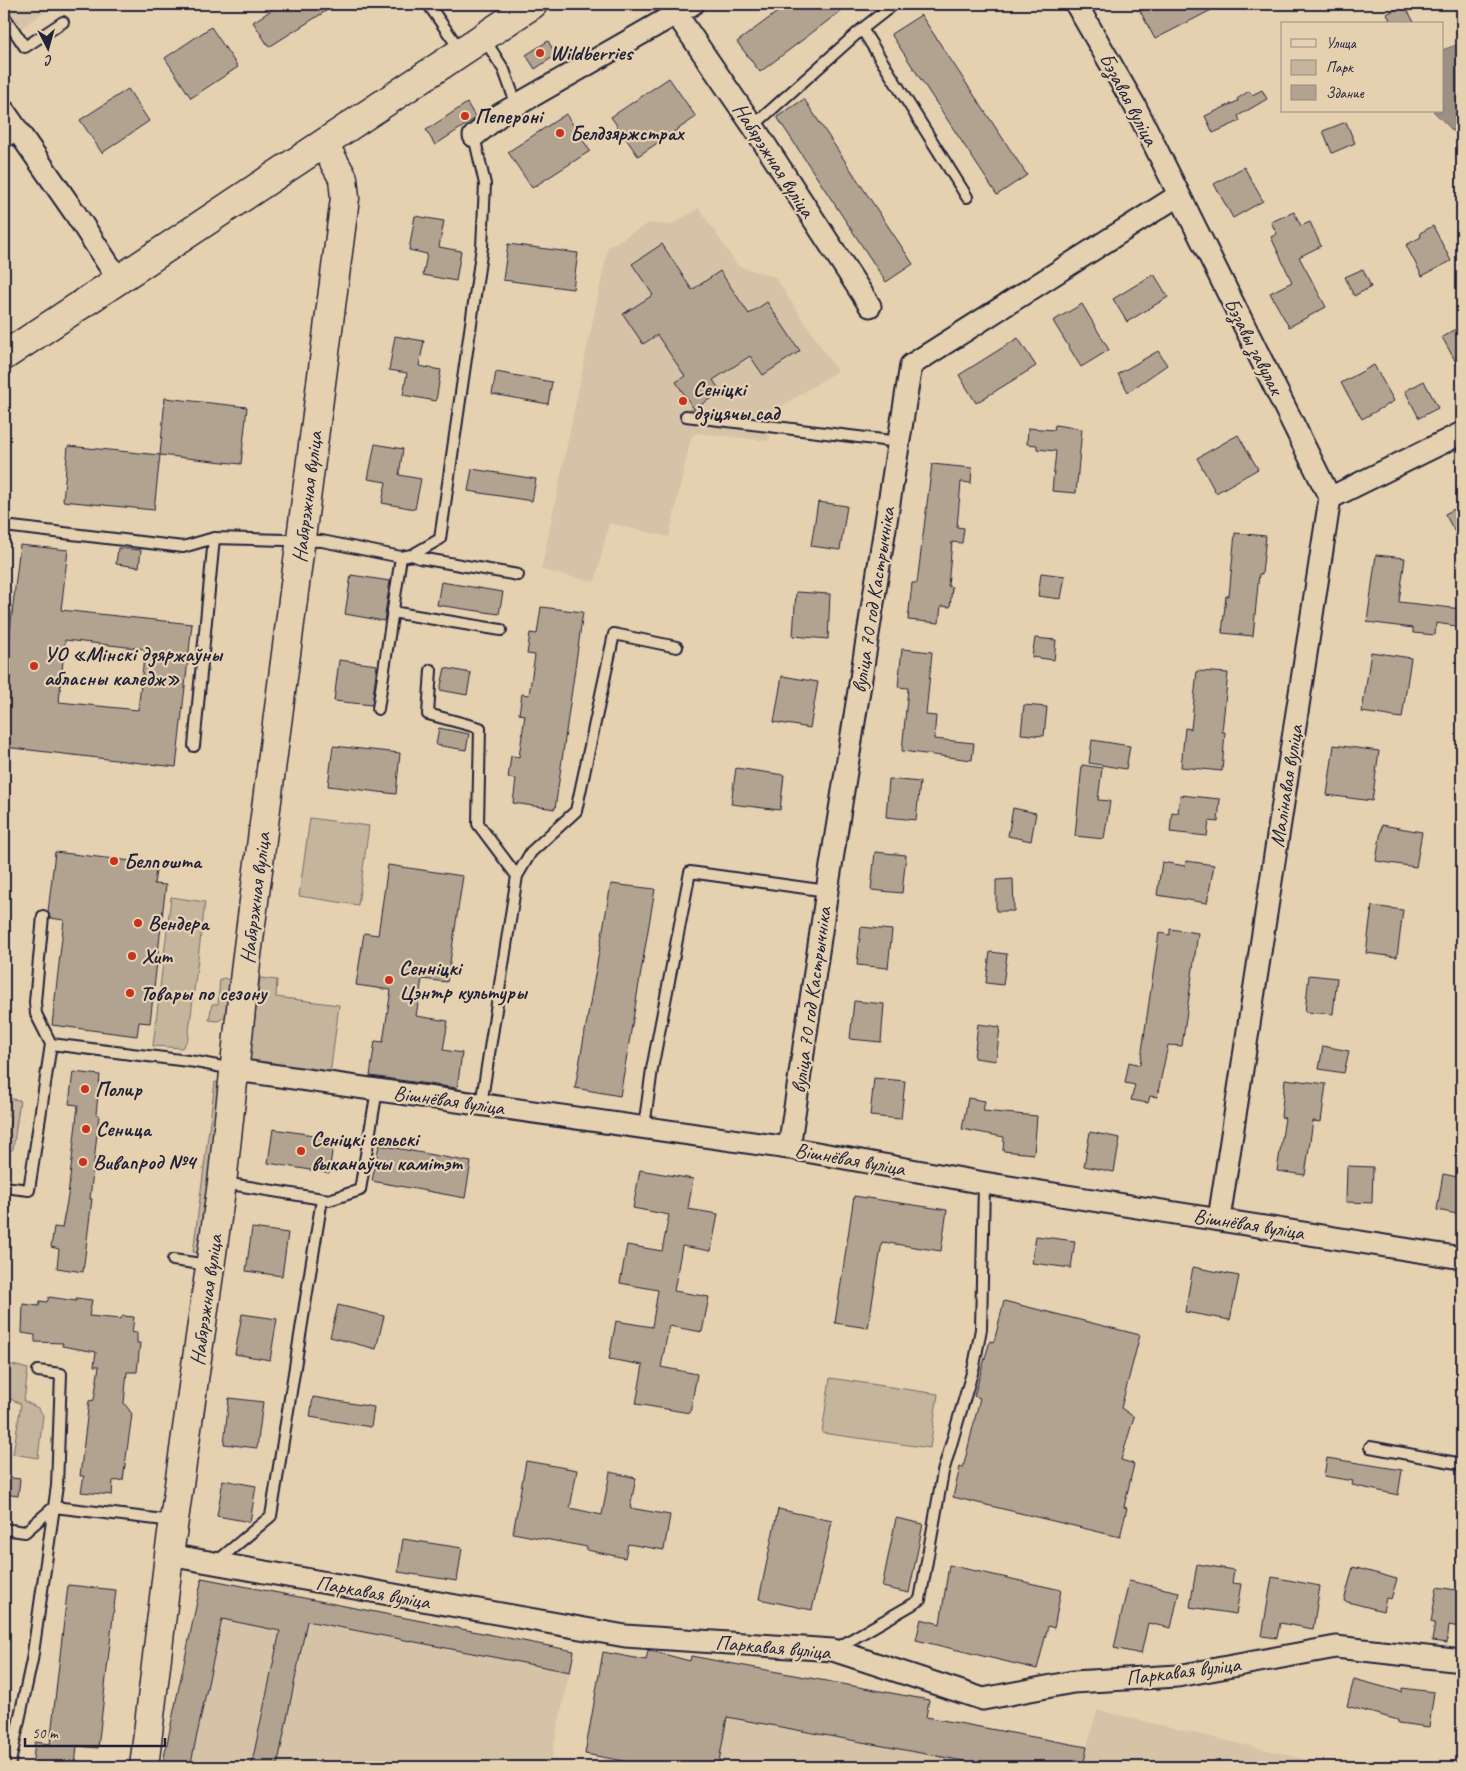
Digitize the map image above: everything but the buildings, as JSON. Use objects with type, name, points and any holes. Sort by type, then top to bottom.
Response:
[{"type":"street","points":[[4,356],[533,4]]},
{"type":"street","name":"Бэзавая вуліца","points":[[1076,4],[1135,106],[1178,195]]},
{"type":"street","name":"Набярэжная вуліца","points":[[474,136],[501,114],[685,9],[753,126],[870,306]]},
{"type":"street","points":[[4,111],[12,138],[75,212],[118,280]]},
{"type":"street","name":"Набярэжная вуліца","points":[[144,1767],[169,1555],[222,1183],[236,1070],[246,963],[344,205],[343,178],[324,144]]},
{"type":"street","name":"вуліца 70 год Кастрычніка","points":[[789,1148],[827,891],[911,365],[1178,195]]},
{"type":"street","name":"Бэзавы завулак","points":[[1178,195],[1330,498]]},
{"type":"street","points":[[1330,498],[1462,433]]},
{"type":"street","name":"Малінавая вуліца","points":[[1220,1219],[1330,498]]},
{"type":"street","name":"Вішнёвая вуліца","points":[[236,1070],[789,1148],[984,1183],[1462,1258]]},
{"type":"street","name":"Паркавая вуліца","points":[[169,1555],[625,1636],[833,1650],[983,1699],[1073,1682],[1178,1676],[1336,1647],[1462,1661]]},
{"type":"lane","points":[[428,4],[472,45],[504,70],[517,106]]},
{"type":"lane","points":[[753,126],[862,29],[894,4]]},
{"type":"lane","points":[[4,16],[25,47],[63,22]]},
{"type":"lane","points":[[862,29],[967,197]]},
{"type":"lane","points":[[4,526],[183,547],[214,538],[322,541],[401,557],[412,555],[440,540],[482,247],[485,184],[474,136]]},
{"type":"lane","points":[[686,416],[899,442]]},
{"type":"lane","points":[[194,746],[214,538]]},
{"type":"lane","points":[[412,555],[518,575]]},
{"type":"lane","points":[[378,709],[401,557]]},
{"type":"lane","points":[[392,612],[501,630]]},
{"type":"lane","points":[[481,1104],[517,876],[531,852],[576,811],[614,634],[676,648]]},
{"type":"lane","points":[[431,670],[428,714],[480,728],[478,824],[517,876]]},
{"type":"lane","points":[[644,1127],[652,1069],[690,872],[827,891]]},
{"type":"lane","points":[[4,1187],[29,1190],[50,1044],[36,1014],[34,1002],[43,916]]},
{"type":"lane","points":[[50,1044],[196,1062],[236,1070]]},
{"type":"lane","points":[[222,1183],[329,1200],[360,1190],[377,1090]]},
{"type":"lane","points":[[833,1650],[920,1600],[943,1472],[974,1366],[981,1329],[984,1183]]},
{"type":"lane","points":[[215,1563],[271,1516],[322,1199]]},
{"type":"lane","points":[[173,1260],[211,1266]]},
{"type":"lane","points":[[9,1767],[32,1660],[57,1486],[61,1374],[38,1371]]},
{"type":"lane","points":[[1370,1447],[1462,1464]]},
{"type":"lane","points":[[4,1529],[25,1532],[54,1507],[175,1521]]},
{"type":"shaded area","points":[[4,4],[46,4],[49,9],[21,28]]},
{"type":"shaded area","points":[[1462,43],[1462,134],[1453,131],[1434,112],[1444,112],[1444,49]]},
{"type":"shaded area","name":"Сеніцкі дзіцячы сад","points":[[699,208],[738,266],[775,277],[837,371],[773,412],[769,441],[697,433],[691,438],[669,537],[609,523],[595,582],[541,570],[608,247],[649,223],[671,225]]},
{"type":"shaded area","points":[[202,1578],[574,1651],[551,1760],[582,1767],[162,1767]]},
{"type":"shaded area","points":[[686,1669],[1087,1747],[1097,1710],[1338,1767],[670,1767]]},
{"type":"green space","points":[[310,818],[369,826],[358,905],[299,896]]},
{"type":"green space","points":[[171,897],[205,902],[188,1039],[182,1048],[153,1046]]},
{"type":"green space","points":[[225,978],[230,981],[225,1017],[218,1021],[209,1020],[212,1004],[218,1004],[220,979]]},
{"type":"green space","points":[[260,978],[277,980],[276,997],[339,1005],[330,1075],[249,1065]]},
{"type":"green space","points":[[215,1082],[227,1085],[206,1254],[193,1252]]},
{"type":"green space","points":[[4,1098],[20,1100],[13,1149],[4,1155],[11,1116],[4,1114]]},
{"type":"green space","points":[[9,1364],[28,1369],[24,1401],[38,1408],[43,1415],[38,1458],[13,1454],[21,1404],[4,1396]]},
{"type":"green space","points":[[830,1378],[938,1394],[930,1448],[822,1433]]},
{"type":"place","name":"Wildberries","points":[[540,53]]},
{"type":"place","name":"Пепероні","points":[[465,116]]},
{"type":"place","name":"Белдзяржстрах","points":[[560,133]]},
{"type":"place","name":"Сеніцкі дзіцячы сад","points":[[683,401]]},
{"type":"place","name":"УО «Мінскі дзяржаўны абласны каледж»","points":[[34,666]]},
{"type":"place","name":"Белпошта","points":[[114,861]]},
{"type":"place","name":"Вендера","points":[[138,923]]},
{"type":"place","name":"Хит","points":[[132,956]]},
{"type":"place","name":"Сенніцкі Цэнтр культуры","points":[[389,980]]},
{"type":"place","name":"Товары по сезону","points":[[130,993]]},
{"type":"place","name":"Полир","points":[[85,1089]]},
{"type":"place","name":"Сеница","points":[[86,1129]]},
{"type":"place","name":"Сеніцкі сельскі выканаўчы камітэт","points":[[301,1151]]},
{"type":"place","name":"Вивапрод №4","points":[[83,1162]]}]
